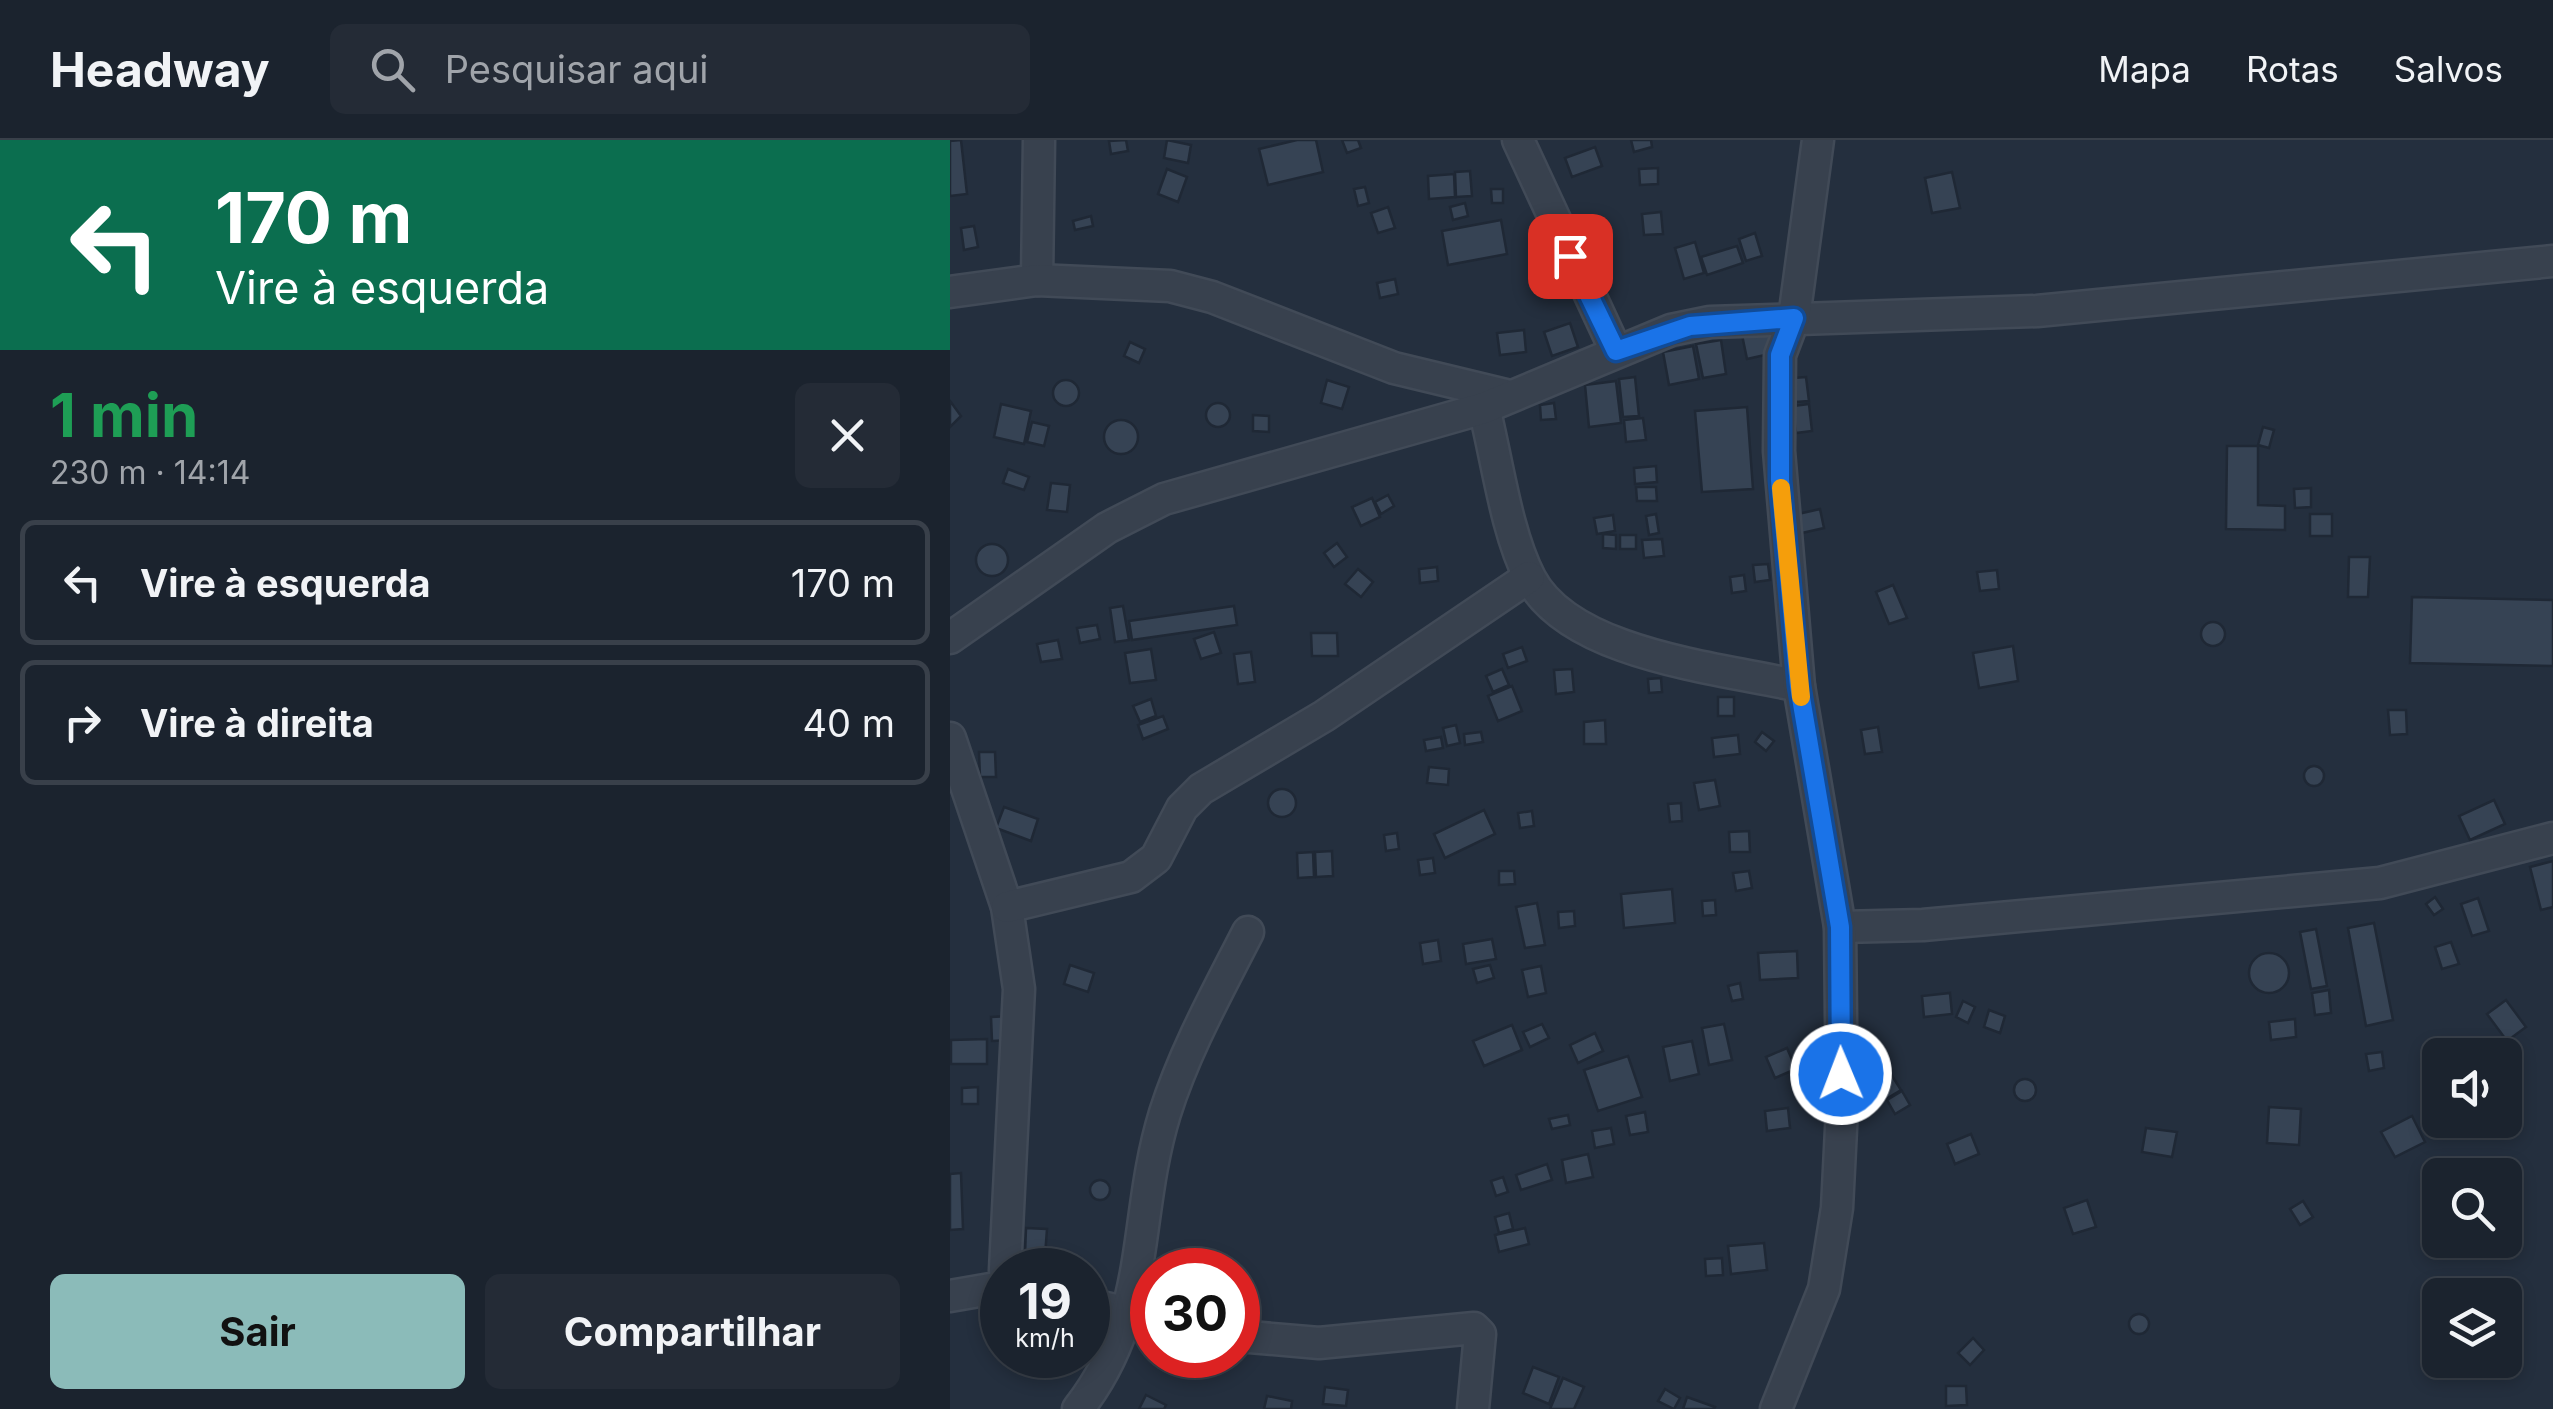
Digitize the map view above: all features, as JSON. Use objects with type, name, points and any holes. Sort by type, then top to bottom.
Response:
[{"type":"street","points":[[1037,280],[1039,140]]},
{"type":"street","points":[[1518,140],[1616,351]]},
{"type":"street","points":[[1776,1409],[1824,1289],[1836,1208],[1842,1108],[1840,927],[1799,686],[1779,451],[1780,355],[1794,318],[1818,140]]},
{"type":"street","points":[[950,638],[1107,528],[1164,499],[1497,402],[1616,351],[1684,327],[1794,318],[2037,310],[2553,261]]},
{"type":"street","points":[[950,292],[1037,280],[1170,286],[1212,297],[1394,368],[1497,402]]},
{"type":"street","points":[[1497,402],[1529,577],[1563,617],[1616,644],[1799,686]]},
{"type":"street","points":[[1006,907],[1131,877],[1156,858],[1182,808],[1201,789],[1324,716],[1529,577]]},
{"type":"street","points":[[950,738],[1006,907],[1019,990],[1006,1248]]},
{"type":"street","points":[[1840,927],[1923,925],[2380,883],[2553,838]]},
{"type":"street","points":[[1149,1248],[1165,1112],[1202,1022],[1248,932]]},
{"type":"street","points":[[950,1296],[980,1291]]},
{"type":"street","points":[[1260,1338],[1319,1343],[1474,1328],[1480,1334],[1472,1409]]},
{"type":"street","points":[[1086,1407],[1130,1332]]},
{"type":"building","points":[[961,140],[967,194],[950,196],[950,141]]},
{"type":"building","points":[[1126,140],[1128,151],[1111,154],[1109,141]]},
{"type":"building","points":[[1167,140],[1191,145],[1188,163],[1164,158]]},
{"type":"building","points":[[1316,140],[1323,172],[1268,185],[1259,149]]},
{"type":"building","points":[[1342,140],[1358,140],[1361,148],[1347,153]]},
{"type":"building","points":[[1631,140],[1651,140],[1652,147],[1634,152]]},
{"type":"building","points":[[1595,147],[1602,166],[1572,177],[1565,158]]},
{"type":"building","points":[[1658,168],[1658,184],[1640,185],[1639,169]]},
{"type":"building","points":[[1167,169],[1187,177],[1178,202],[1158,194]]},
{"type":"building","points":[[1470,171],[1472,196],[1456,197],[1455,172]]},
{"type":"building","points":[[1952,172],[1960,208],[1932,213],[1925,178]]},
{"type":"building","points":[[1454,174],[1455,197],[1429,199],[1428,176]]},
{"type":"building","points":[[1365,187],[1369,203],[1358,206],[1354,189]]},
{"type":"building","points":[[1491,189],[1503,189],[1503,203],[1492,203]]},
{"type":"building","points":[[1465,203],[1468,216],[1453,220],[1450,207]]},
{"type":"building","points":[[1388,207],[1395,228],[1378,233],[1371,213]]},
{"type":"building","points":[[1661,212],[1663,234],[1644,235],[1642,214]]},
{"type":"building","points":[[1091,216],[1093,226],[1075,230],[1073,221]]},
{"type":"building","points":[[1501,220],[1507,254],[1448,265],[1442,231]]},
{"type":"building","points":[[974,226],[978,247],[964,250],[961,228]]},
{"type":"building","points":[[1596,233],[1610,260],[1588,271],[1575,244]]},
{"type":"building","points":[[1755,233],[1762,256],[1746,261],[1739,239]]},
{"type":"building","points":[[1695,242],[1704,273],[1684,279],[1675,248]]},
{"type":"building","points":[[1737,246],[1743,263],[1707,275],[1701,257]]},
{"type":"building","points":[[1395,279],[1398,294],[1380,298],[1377,283]]},
{"type":"building","points":[[1570,323],[1578,347],[1552,356],[1544,332]]},
{"type":"building","points":[[1768,329],[1774,353],[1747,359],[1742,335]]},
{"type":"building","points":[[1524,330],[1526,352],[1500,355],[1497,333]]},
{"type":"building","points":[[1721,340],[1726,374],[1703,378],[1696,344]]},
{"type":"building","points":[[1130,342],[1145,349],[1139,363],[1124,356]]},
{"type":"building","points":[[1693,346],[1699,379],[1669,385],[1663,352]]},
{"type":"building","points":[[1635,377],[1639,416],[1623,417],[1619,379]]},
{"type":"building","points":[[1806,377],[1809,401],[1796,402],[1793,378]]},
{"type":"building","points":[[1066,380],[1075,384],[1079,393],[1075,402],[1066,406],[1057,402],[1053,393],[1057,384]]},
{"type":"building","points":[[1327,380],[1349,387],[1342,409],[1321,403]]},
{"type":"building","points":[[1616,381],[1621,423],[1589,427],[1585,385]]},
{"type":"building","points":[[950,401],[961,416],[950,427]]},
{"type":"building","points":[[1218,403],[1230,415],[1218,427],[1206,415]]},
{"type":"building","points":[[1554,403],[1556,419],[1541,420],[1540,405]]},
{"type":"building","points":[[1001,404],[1031,411],[1024,444],[994,437]]},
{"type":"building","points":[[1809,404],[1812,431],[1796,433],[1793,406]]},
{"type":"building","points":[[1747,407],[1753,489],[1702,492],[1695,411]]},
{"type":"building","points":[[1253,415],[1269,416],[1269,432],[1253,431]]},
{"type":"building","points":[[1643,418],[1646,440],[1626,442],[1624,420]]},
{"type":"building","points":[[1121,420],[1133,425],[1138,437],[1133,449],[1121,454],[1109,449],[1104,437],[1109,425]]},
{"type":"building","points":[[1032,422],[1049,426],[1044,446],[1027,442]]},
{"type":"building","points":[[2263,427],[2274,430],[2269,448],[2258,445]]},
{"type":"building","points":[[2227,446],[2258,446],[2258,505],[2285,506],[2285,530],[2226,529]]},
{"type":"building","points":[[1656,466],[1657,482],[1635,484],[1634,468]]},
{"type":"building","points":[[1008,469],[1029,477],[1024,490],[1003,483]]},
{"type":"building","points":[[1051,483],[1070,485],[1067,512],[1047,510]]},
{"type":"building","points":[[1636,487],[1656,487],[1657,501],[1637,501]]},
{"type":"building","points":[[2311,488],[2311,507],[2295,508],[2294,489]]},
{"type":"building","points":[[1388,495],[1394,506],[1381,514],[1375,502]]},
{"type":"building","points":[[1372,498],[1380,517],[1361,526],[1352,507]]},
{"type":"building","points":[[1820,509],[1824,528],[1802,533],[1798,514]]},
{"type":"building","points":[[1656,514],[1659,533],[1649,535],[1646,516]]},
{"type":"building","points":[[2310,514],[2332,514],[2332,536],[2310,536]]},
{"type":"building","points":[[1613,515],[1615,531],[1597,534],[1594,518]]},
{"type":"building","points":[[1603,534],[1616,535],[1616,549],[1603,548]]},
{"type":"building","points":[[1620,535],[1636,535],[1636,549],[1620,549]]},
{"type":"building","points":[[1662,539],[1664,556],[1644,558],[1642,540]]},
{"type":"building","points":[[1337,543],[1347,557],[1334,567],[1324,553]]},
{"type":"building","points":[[992,544],[1004,548],[1008,560],[1004,572],[992,576],[980,572],[976,560],[980,548]]},
{"type":"building","points":[[2349,557],[2370,557],[2368,597],[2348,597]]},
{"type":"building","points":[[1768,564],[1770,580],[1755,582],[1753,565]]},
{"type":"building","points":[[1437,567],[1438,581],[1420,583],[1419,569]]},
{"type":"building","points":[[1358,569],[1373,582],[1361,597],[1345,584]]},
{"type":"building","points":[[1997,570],[1999,589],[1980,591],[1977,572]]},
{"type":"building","points":[[1744,575],[1746,591],[1732,593],[1730,577]]},
{"type":"building","points":[[1893,585],[1907,618],[1889,624],[1876,592]]},
{"type":"building","points":[[2412,597],[2553,600],[2553,666],[2410,663]]},
{"type":"building","points":[[1123,606],[1129,640],[1115,642],[1110,608]]},
{"type":"building","points":[[1234,606],[1237,625],[1132,640],[1129,621]]},
{"type":"building","points":[[2213,622],[2225,634],[2213,646],[2201,634]]},
{"type":"building","points":[[1097,625],[1100,639],[1080,643],[1077,628]]},
{"type":"building","points":[[1214,632],[1221,653],[1201,659],[1194,639]]},
{"type":"building","points":[[1311,633],[1337,633],[1338,656],[1312,656]]},
{"type":"building","points":[[1058,640],[1062,659],[1041,662],[1037,644]]},
{"type":"building","points":[[2013,646],[2018,681],[1979,688],[1973,653]]},
{"type":"building","points":[[1522,647],[1527,661],[1508,668],[1503,654]]},
{"type":"building","points":[[1151,649],[1156,680],[1130,683],[1125,653]]},
{"type":"building","points":[[1251,652],[1255,682],[1238,684],[1234,654]]},
{"type":"building","points":[[1502,669],[1509,685],[1493,692],[1486,676]]},
{"type":"building","points":[[1572,669],[1574,692],[1556,694],[1554,670]]},
{"type":"building","points":[[1661,678],[1662,692],[1649,693],[1648,679]]},
{"type":"building","points":[[1512,686],[1522,711],[1498,721],[1488,696]]},
{"type":"building","points":[[1718,697],[1734,697],[1734,716],[1718,716]]},
{"type":"building","points":[[1151,699],[1156,716],[1140,722],[1133,706]]},
{"type":"building","points":[[2388,710],[2406,710],[2407,734],[2390,735]]},
{"type":"building","points":[[1163,716],[1168,729],[1143,739],[1138,725]]},
{"type":"building","points":[[1605,720],[1606,744],[1584,744],[1584,722]]},
{"type":"building","points":[[1456,725],[1460,743],[1447,746],[1443,728]]},
{"type":"building","points":[[1878,727],[1882,752],[1865,754],[1861,730]]},
{"type":"building","points":[[1481,732],[1483,742],[1465,745],[1464,734]]},
{"type":"building","points":[[1762,732],[1774,741],[1766,751],[1755,742]]},
{"type":"building","points":[[1738,735],[1740,754],[1714,757],[1712,738]]},
{"type":"building","points":[[1441,737],[1443,748],[1426,751],[1424,740]]},
{"type":"building","points":[[979,752],[995,752],[996,777],[980,777]]},
{"type":"building","points":[[2314,766],[2324,776],[2314,786],[2304,776]]},
{"type":"building","points":[[1429,767],[1449,769],[1448,785],[1427,783]]},
{"type":"building","points":[[1715,780],[1720,806],[1699,810],[1694,783]]},
{"type":"building","points":[[1282,789],[1292,793],[1296,803],[1292,813],[1282,817],[1272,813],[1268,803],[1272,793]]},
{"type":"building","points":[[2494,800],[2505,824],[2470,840],[2459,816]]},
{"type":"building","points":[[1681,803],[1682,821],[1670,822],[1668,804]]},
{"type":"building","points":[[1004,807],[1038,819],[1031,841],[996,828]]},
{"type":"building","points":[[1484,810],[1495,834],[1445,858],[1434,834]]},
{"type":"building","points":[[1532,811],[1534,826],[1520,828],[1518,813]]},
{"type":"building","points":[[1749,831],[1750,852],[1730,852],[1729,832]]},
{"type":"building","points":[[1397,833],[1399,849],[1386,851],[1384,835]]},
{"type":"building","points":[[1332,851],[1333,876],[1316,877],[1315,852]]},
{"type":"building","points":[[1313,852],[1314,877],[1298,878],[1297,853]]},
{"type":"building","points":[[1433,858],[1435,873],[1420,875],[1418,860]]},
{"type":"building","points":[[2553,861],[2553,907],[2541,910],[2530,867]]},
{"type":"building","points":[[1499,871],[1514,871],[1515,884],[1499,885]]},
{"type":"building","points":[[1749,871],[1752,888],[1736,891],[1733,873]]},
{"type":"building","points":[[1672,889],[1675,923],[1624,928],[1621,894]]},
{"type":"building","points":[[2435,897],[2443,909],[2434,915],[2426,904]]},
{"type":"building","points":[[2478,898],[2489,931],[2472,936],[2461,904]]},
{"type":"building","points":[[1715,900],[1716,915],[1703,916],[1702,901]]},
{"type":"building","points":[[1537,903],[1545,945],[1525,948],[1516,907]]},
{"type":"building","points":[[1574,911],[1575,926],[1559,928],[1558,912]]},
{"type":"building","points":[[2374,923],[2393,1020],[2366,1026],[2348,928]]},
{"type":"building","points":[[2316,929],[2327,986],[2311,989],[2300,932]]},
{"type":"building","points":[[1492,939],[1496,959],[1466,964],[1463,944]]},
{"type":"building","points":[[1438,940],[1441,961],[1423,964],[1420,943]]},
{"type":"building","points":[[2451,942],[2459,964],[2442,969],[2435,947]]},
{"type":"building","points":[[1797,951],[1798,978],[1760,980],[1758,953]]},
{"type":"building","points":[[2269,953],[2283,959],[2289,973],[2283,987],[2269,993],[2255,987],[2249,973],[2255,959]]},
{"type":"building","points":[[1070,965],[1094,973],[1088,992],[1064,984]]},
{"type":"building","points":[[1490,965],[1494,978],[1477,983],[1473,969]]},
{"type":"building","points":[[1541,966],[1546,993],[1528,997],[1522,970]]},
{"type":"building","points":[[1740,983],[1743,999],[1732,1001],[1728,986]]},
{"type":"building","points":[[2329,990],[2331,1013],[2315,1015],[2312,993]]},
{"type":"building","points":[[1950,993],[1952,1014],[1924,1017],[1922,996]]},
{"type":"building","points":[[2506,1000],[2526,1027],[2505,1038],[2487,1014]]},
{"type":"building","points":[[1963,1001],[1975,1007],[1968,1023],[1956,1017]]},
{"type":"building","points":[[1989,1010],[2005,1016],[2000,1033],[1984,1027]]},
{"type":"building","points":[[1010,1016],[1012,1040],[992,1041],[991,1017]]},
{"type":"building","points":[[2295,1019],[2296,1037],[2271,1040],[2269,1022]]},
{"type":"building","points":[[1542,1024],[1549,1038],[1530,1047],[1523,1032]]},
{"type":"building","points":[[1724,1024],[1732,1060],[1709,1065],[1702,1028]]},
{"type":"building","points":[[1512,1025],[1522,1050],[1484,1066],[1473,1041]]},
{"type":"building","points":[[1595,1033],[1603,1051],[1578,1063],[1570,1045]]},
{"type":"building","points":[[987,1039],[987,1064],[951,1064],[951,1040]]},
{"type":"building","points":[[1692,1041],[1699,1074],[1670,1081],[1663,1047]]},
{"type":"building","points":[[1787,1048],[1796,1069],[1775,1078],[1766,1057]]},
{"type":"building","points":[[2382,1052],[2384,1068],[2369,1071],[2366,1054]]},
{"type":"building","points":[[1628,1056],[1642,1097],[1598,1111],[1584,1070]]},
{"type":"building","points":[[1889,1071],[1901,1090],[1886,1099],[1875,1080]]},
{"type":"building","points":[[2025,1079],[2033,1082],[2033,1098],[2025,1101],[2017,1098],[2014,1090],[2017,1082]]},
{"type":"building","points":[[978,1087],[978,1104],[962,1104],[962,1088]]},
{"type":"building","points":[[1902,1091],[1910,1105],[1895,1114],[1887,1100]]},
{"type":"building","points":[[2269,1107],[2301,1109],[2299,1145],[2267,1143]]},
{"type":"building","points":[[1788,1108],[1790,1128],[1767,1131],[1765,1111]]},
{"type":"building","points":[[1645,1112],[1648,1132],[1630,1135],[1626,1116]]},
{"type":"building","points":[[1568,1115],[1570,1125],[1552,1129],[1549,1119]]},
{"type":"building","points":[[2412,1116],[2425,1142],[2395,1157],[2381,1132]]},
{"type":"building","points":[[1611,1128],[1614,1144],[1595,1148],[1592,1131]]},
{"type":"building","points":[[2146,1128],[2177,1132],[2172,1157],[2142,1152]]},
{"type":"building","points":[[1971,1134],[1979,1154],[1955,1164],[1947,1144]]},
{"type":"building","points":[[1588,1154],[1593,1177],[1566,1183],[1562,1160]]},
{"type":"building","points":[[1547,1164],[1552,1180],[1521,1190],[1516,1175]]},
{"type":"building","points":[[961,1173],[963,1229],[950,1230],[950,1174]]},
{"type":"building","points":[[1503,1177],[1508,1192],[1496,1196],[1491,1181]]},
{"type":"building","points":[[1100,1180],[1110,1190],[1100,1200],[1090,1190]]},
{"type":"building","points":[[2087,1200],[2096,1227],[2073,1234],[2064,1208]]},
{"type":"building","points":[[2303,1201],[2313,1217],[2300,1225],[2290,1209]]},
{"type":"building","points":[[1509,1213],[1513,1229],[1499,1233],[1495,1217]]},
{"type":"building","points":[[1026,1228],[1047,1229],[1046,1248],[1025,1248]]},
{"type":"building","points":[[1525,1228],[1529,1244],[1499,1252],[1495,1235]]},
{"type":"building","points":[[1764,1243],[1767,1270],[1731,1274],[1728,1246]]},
{"type":"building","points":[[1722,1258],[1723,1275],[1706,1276],[1705,1259]]},
{"type":"building","points":[[2139,1314],[2149,1324],[2139,1334],[2129,1324]]},
{"type":"building","points":[[1973,1338],[1984,1350],[1970,1365],[1958,1353]]},
{"type":"building","points":[[1533,1367],[1559,1377],[1549,1404],[1523,1393]]},
{"type":"building","points":[[1563,1378],[1584,1387],[1574,1409],[1550,1409]]},
{"type":"building","points":[[1946,1386],[1966,1386],[1967,1405],[1946,1406]]},
{"type":"building","points":[[1325,1387],[1348,1390],[1346,1406],[1323,1404]]},
{"type":"building","points":[[1665,1389],[1680,1398],[1674,1409],[1658,1401]]},
{"type":"building","points":[[1146,1395],[1166,1405],[1164,1409],[1139,1409]]},
{"type":"building","points":[[1267,1396],[1292,1401],[1291,1409],[1264,1409]]},
{"type":"building","points":[[1687,1397],[1715,1407],[1683,1409]]},
{"type":"slow traffic","points":[[1781,488],[1801,697]]},
{"type":"route","points":[[1570,256],[1616,351],[1670,330],[1710,322],[1794,318],[1780,355],[1780,480],[1799,686],[1840,927],[1841,1074]]}]
